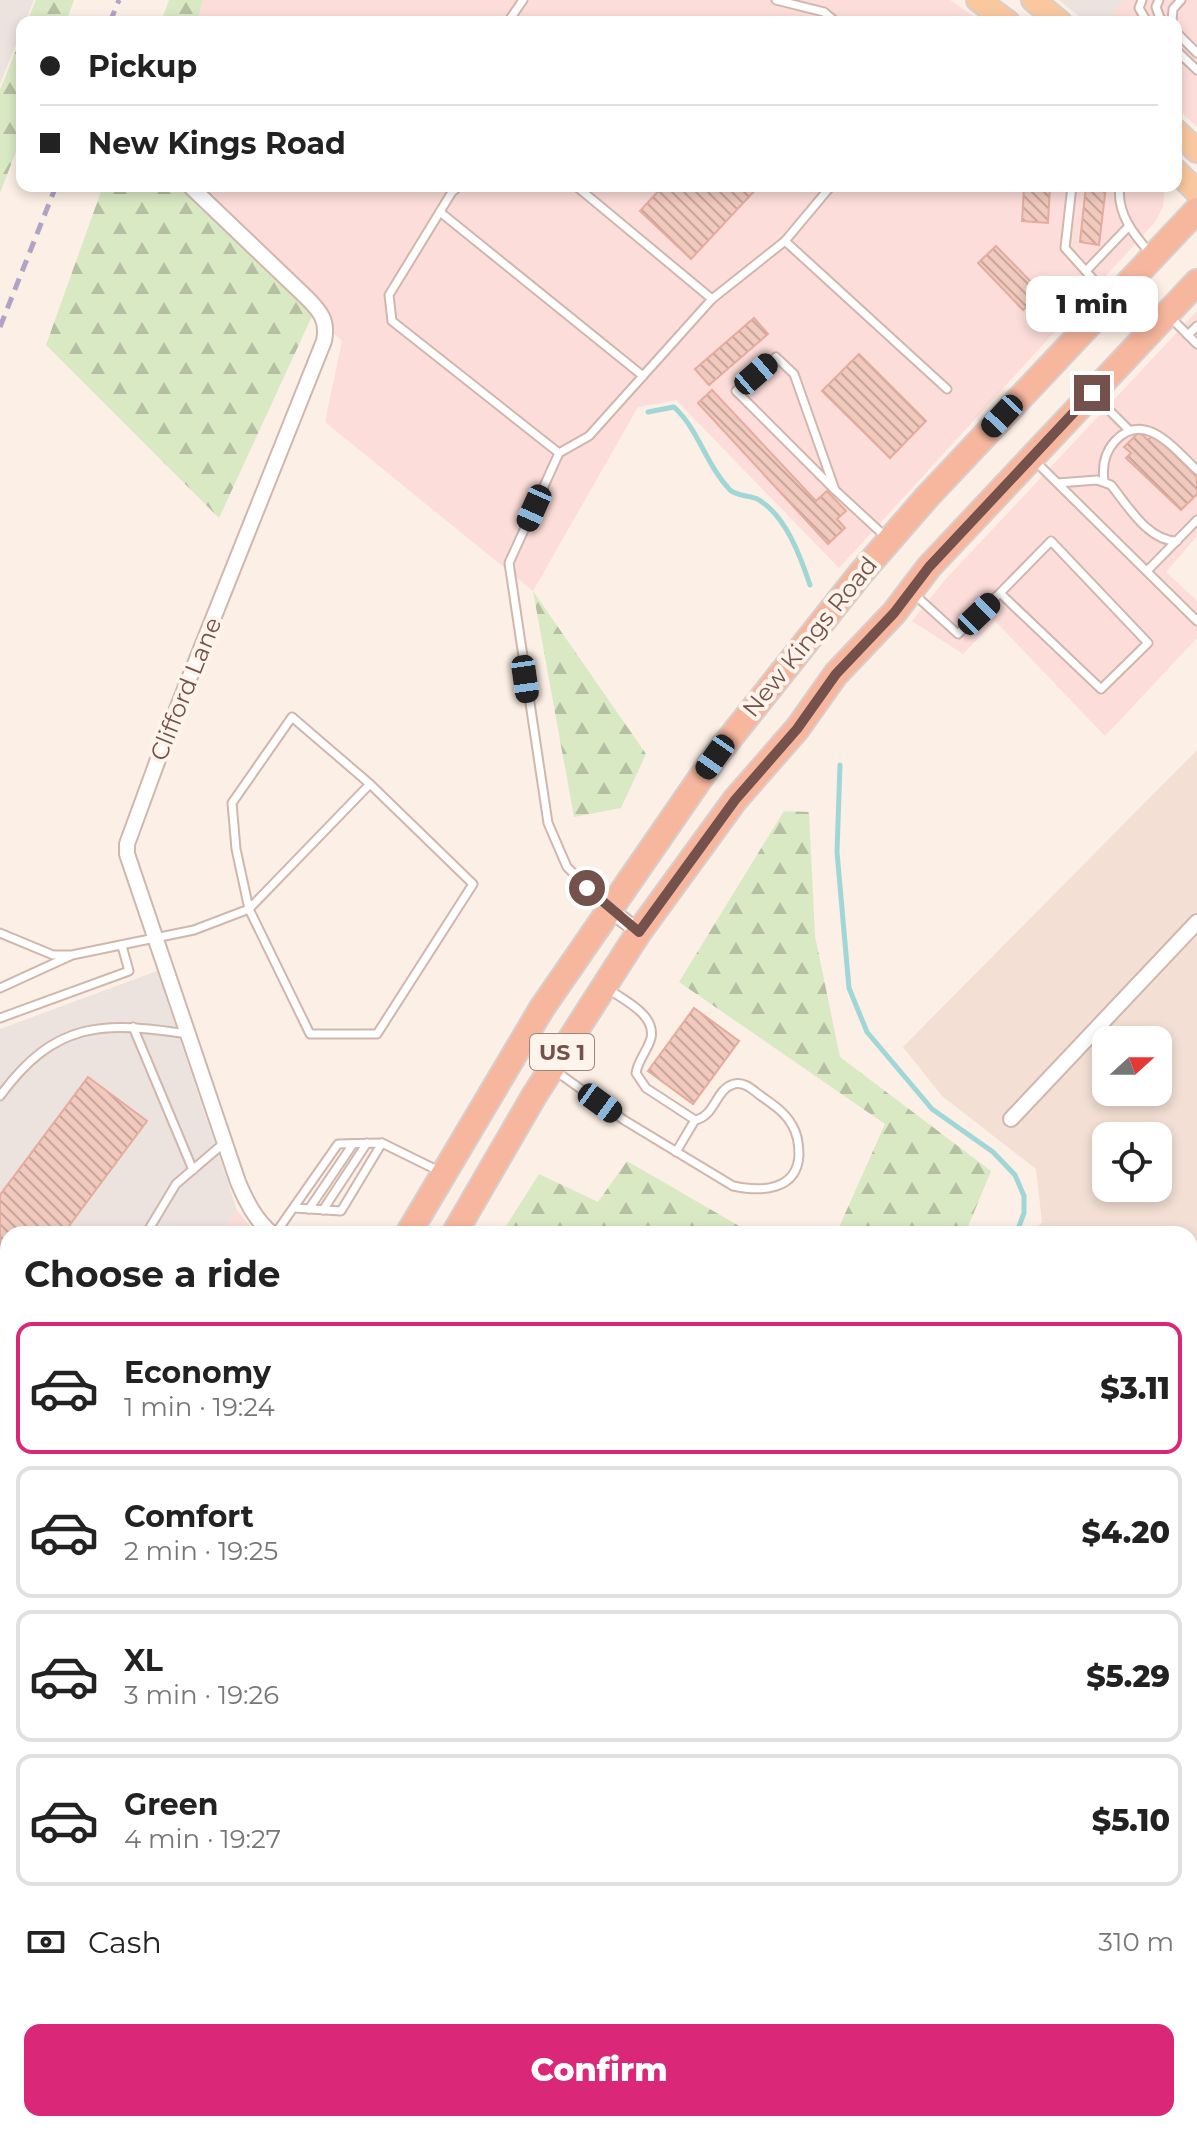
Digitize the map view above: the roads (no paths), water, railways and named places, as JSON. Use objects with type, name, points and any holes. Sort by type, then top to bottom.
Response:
[{"type":"highway","name":"New Kings Road","points":[[412,1226],[542,1008],[608,908],[715,757],[889,540],[1197,210]]},
{"type":"highway","name":"New Kings Road","points":[[459,1226],[552,1068],[639,932],[735,800],[797,729],[836,674],[894,613],[929,567],[1197,282]]},
{"type":"main road","points":[[978,0],[1000,16]]},
{"type":"main road","points":[[1033,0],[1053,16]]},
{"type":"main road","points":[[1182,137],[1197,151]]},
{"type":"main road","points":[[1182,177],[1197,192]]},
{"type":"street","name":"Clifford Lane","points":[[196,192],[321,312],[326,321],[324,341],[129,831],[127,854],[225,1143],[250,1209],[264,1226]]},
{"type":"street","points":[[608,908],[639,932]]},
{"type":"street","points":[[1011,1119],[1197,922]]},
{"type":"lane","points":[[776,0],[824,12],[829,16]]},
{"type":"lane","points":[[1182,38],[1197,53]]},
{"type":"lane","points":[[1182,56],[1197,70]]},
{"type":"lane","points":[[452,192],[389,295],[392,321],[559,453]]},
{"type":"lane","points":[[583,192],[712,299]]},
{"type":"lane","points":[[608,908],[567,867],[548,823],[509,563],[559,453],[589,436],[712,299],[785,241],[826,192]]},
{"type":"lane","points":[[1071,192],[1065,248],[1111,299]]},
{"type":"lane","points":[[1121,192],[1122,209],[1129,226],[1153,255]]},
{"type":"lane","points":[[440,212],[643,376]]},
{"type":"lane","points":[[1086,271],[1129,226]]},
{"type":"lane","points":[[785,241],[947,389]]},
{"type":"lane","points":[[1167,314],[1193,340],[1197,326]]},
{"type":"lane","points":[[835,490],[794,374],[776,357],[736,391],[835,490],[889,540]]},
{"type":"lane","points":[[1092,393],[1129,430]]},
{"type":"lane","points":[[1104,481],[1103,470],[1109,447],[1129,430],[1141,428],[1153,431],[1197,470]]},
{"type":"lane","points":[[1032,457],[1197,621]]},
{"type":"lane","points":[[1058,483],[1104,481],[1157,536],[1167,541],[1177,541]]},
{"type":"lane","points":[[1147,571],[1197,520]]},
{"type":"lane","points":[[911,591],[958,634],[1051,541],[1148,643],[1101,689],[1000,593]]},
{"type":"lane","points":[[292,717],[370,784],[473,884],[377,1034],[310,1034],[249,909],[236,849],[232,803],[292,717]]},
{"type":"lane","points":[[0,933],[53,955],[72,955],[194,930],[249,909],[370,784]]},
{"type":"lane","points":[[0,1018],[129,971],[122,946]]},
{"type":"lane","points":[[2,986],[72,955]]},
{"type":"lane","points":[[604,986],[642,1013],[650,1024],[651,1039],[638,1061],[636,1073],[639,1081],[695,1120]]},
{"type":"lane","points":[[0,1096],[44,1050],[70,1035],[96,1027],[133,1027],[188,1034]]},
{"type":"lane","points":[[133,1027],[193,1170]]},
{"type":"lane","points":[[552,1068],[624,1120],[676,1152],[733,1186],[772,1189],[790,1180],[798,1163],[799,1145],[792,1125],[779,1108],[744,1084],[734,1083],[724,1090],[707,1115],[695,1120],[676,1152]]},
{"type":"lane","points":[[151,1226],[176,1184],[225,1143]]},
{"type":"lane","points":[[323,1210],[367,1143]]},
{"type":"lane","points":[[280,1226],[338,1144],[382,1143],[442,1173]]},
{"type":"lane","points":[[294,1208],[341,1211],[382,1143]]},
{"type":"lane","points":[[309,1209],[353,1144]]},
{"type":"waterway","points":[[648,412],[674,407],[690,426],[730,490],[759,500],[769,507],[791,538],[810,585]]},
{"type":"waterway","points":[[840,765],[837,852],[849,988],[867,1032],[932,1109],[993,1152],[1015,1175],[1024,1196],[1024,1213],[1019,1226]]},
{"type":"railway","points":[[112,16],[119,0]]},
{"type":"railway","points":[[0,327],[54,192]]}]
